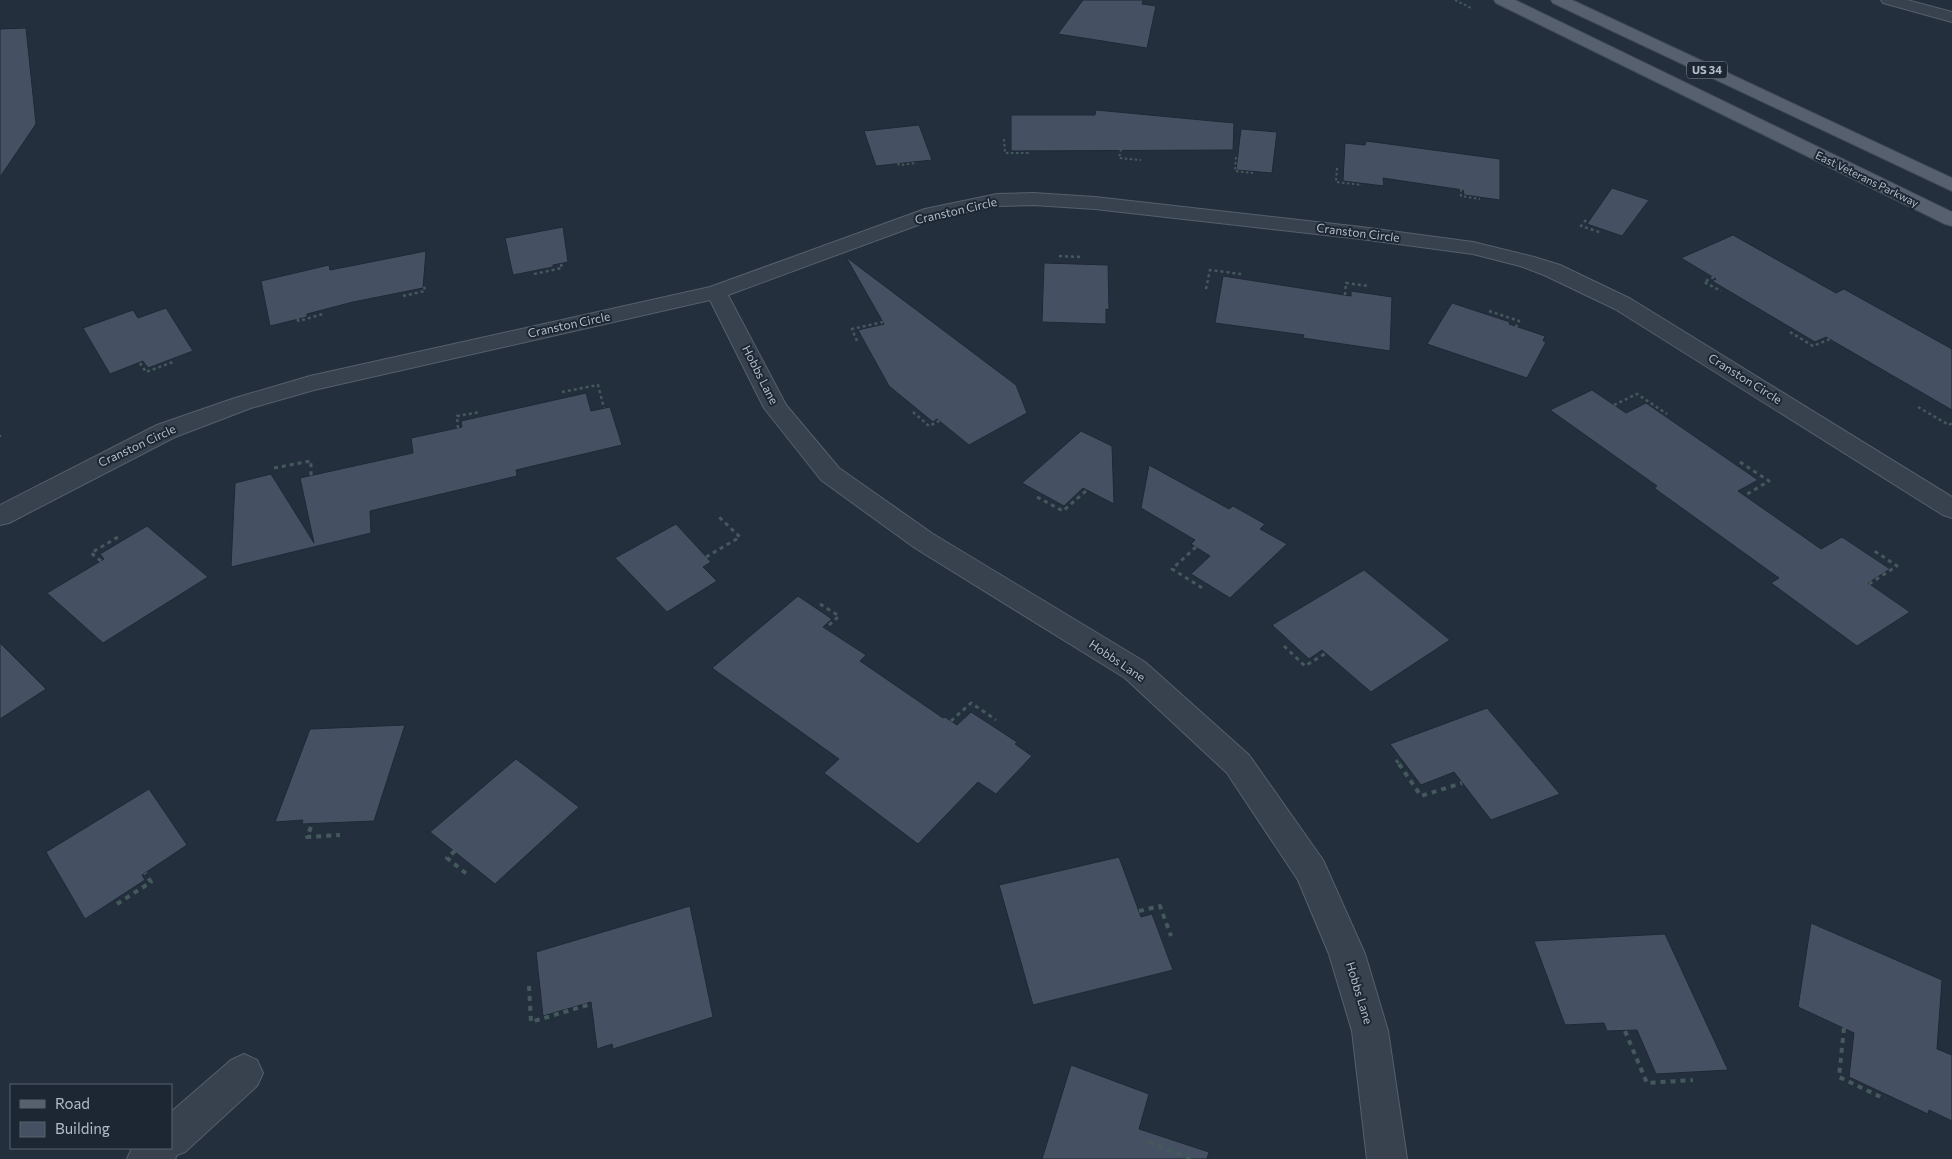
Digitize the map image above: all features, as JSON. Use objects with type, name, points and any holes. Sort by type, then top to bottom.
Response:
[{"type":"main road","name":"East Veterans Parkway","points":[[1502,0],[1952,220]]},
{"type":"main road","name":"US 34","points":[[1559,0],[1952,185]]},
{"type":"street","points":[[1889,0],[1952,17]]},
{"type":"street","name":"Cranston Circle","points":[[0,516],[70,478],[166,431],[243,403],[319,381],[716,292],[760,278],[932,214],[996,200],[1040,199],[1095,203],[1472,248],[1528,261],[1552,270],[1623,304],[1952,509]]},
{"type":"street","name":"Hobbs Lane","points":[[716,292],[776,408],[830,474],[924,541],[1135,670],[1238,764],[1311,871],[1347,954],[1370,1031],[1387,1159]]},
{"type":"street","points":[[172,1137],[244,1073]]},
{"type":"street","points":[[148,1159],[159,1149]]},
{"type":"path","points":[[1004,139],[1005,153],[1029,153]]},
{"type":"path","points":[[1121,149],[1119,158],[1141,160]]},
{"type":"path","points":[[1236,157],[1234,171],[1253,173]]},
{"type":"path","points":[[898,163],[898,165],[917,163]]},
{"type":"path","points":[[1336,168],[1336,182],[1362,185]]},
{"type":"path","points":[[1460,189],[1461,196],[1480,199]]},
{"type":"path","points":[[1586,220],[1581,226],[1602,233]]},
{"type":"path","points":[[1059,256],[1080,257],[1080,260]]},
{"type":"path","points":[[534,274],[562,268],[561,264]]},
{"type":"path","points":[[1206,289],[1210,270],[1241,274]]},
{"type":"path","points":[[1714,277],[1704,282],[1721,291]]},
{"type":"path","points":[[1345,295],[1346,283],[1370,286]]},
{"type":"path","points":[[403,296],[425,291],[424,286]]},
{"type":"path","points":[[1488,311],[1519,321],[1516,326]]},
{"type":"path","points":[[297,319],[298,321],[323,314]]},
{"type":"path","points":[[857,341],[852,330],[884,322]]},
{"type":"path","points":[[1790,332],[1813,346],[1830,339]]},
{"type":"path","points":[[140,363],[146,372],[173,362]]},
{"type":"path","points":[[562,392],[598,384],[604,408]]},
{"type":"path","points":[[1614,405],[1637,394],[1667,414]]},
{"type":"path","points":[[1918,407],[1949,425],[1952,423]]},
{"type":"path","points":[[458,428],[457,416],[480,412]]},
{"type":"path","points":[[913,412],[929,426],[941,420]]},
{"type":"path","points":[[274,468],[311,461],[311,476]]},
{"type":"path","points":[[1740,462],[1769,481],[1744,496]]},
{"type":"path","points":[[1037,497],[1063,511],[1087,490]]},
{"type":"path","points":[[706,557],[740,537],[718,516]]},
{"type":"path","points":[[101,560],[91,552],[118,537]]},
{"type":"path","points":[[1196,547],[1172,569],[1204,589]]},
{"type":"path","points":[[1869,584],[1897,566],[1873,550]]},
{"type":"path","points":[[820,604],[839,616],[826,628]]},
{"type":"path","points":[[1284,646],[1305,666],[1326,653]]},
{"type":"path","points":[[952,721],[970,703],[996,720]]},
{"type":"path","points":[[1396,760],[1421,796],[1462,783]]},
{"type":"path","points":[[311,827],[307,837],[340,835]]},
{"type":"path","points":[[455,851],[447,858],[468,875]]},
{"type":"path","points":[[118,904],[151,882],[145,873]]},
{"type":"path","points":[[1139,911],[1160,906],[1171,936]]},
{"type":"path","points":[[528,986],[531,1022],[591,1004]]},
{"type":"path","points":[[1844,1028],[1839,1077],[1885,1099]]},
{"type":"path","points":[[1625,1030],[1647,1083],[1693,1080]]},
{"type":"path","points":[[1149,1142],[1192,1159]]},
{"type":"building","points":[[1083,0],[1143,0],[1142,4],[1156,6],[1147,48],[1058,34]]},
{"type":"building","points":[[26,28],[36,124],[0,177],[0,29]]},
{"type":"building","points":[[1096,110],[1234,123],[1233,150],[1011,151],[1011,115],[1095,115]]},
{"type":"building","points":[[919,125],[932,160],[876,166],[864,131]]},
{"type":"building","points":[[1241,129],[1277,132],[1272,173],[1236,170]]},
{"type":"building","points":[[1366,141],[1500,159],[1500,200],[1464,195],[1463,190],[1383,178],[1384,186],[1343,181],[1345,143],[1365,145]]},
{"type":"building","points":[[1612,188],[1649,200],[1622,236],[1587,224]]},
{"type":"building","points":[[563,227],[568,262],[513,275],[505,238]]},
{"type":"building","points":[[1733,235],[1836,293],[1844,289],[1952,349],[1952,410],[1826,337],[1815,342],[1712,281],[1716,279],[1681,258]]},
{"type":"building","points":[[426,251],[423,288],[353,302],[307,314],[307,317],[270,326],[261,281],[329,265],[330,270]]},
{"type":"building","points":[[846,257],[1016,385],[1027,413],[969,445],[937,419],[933,422],[889,386],[858,330],[884,324]]},
{"type":"building","points":[[1044,263],[1108,265],[1109,310],[1106,309],[1106,324],[1042,322]]},
{"type":"building","points":[[1223,276],[1351,296],[1351,291],[1392,297],[1390,351],[1303,338],[1304,335],[1215,323]]},
{"type":"building","points":[[1452,303],[1545,336],[1543,341],[1546,342],[1527,378],[1427,344]]},
{"type":"building","points":[[166,308],[193,351],[148,368],[143,361],[110,374],[83,328],[133,310],[138,318]]},
{"type":"building","points":[[1592,390],[1626,413],[1646,403],[1758,480],[1738,491],[1821,549],[1842,537],[1890,569],[1868,583],[1910,612],[1857,646],[1771,583],[1779,578],[1654,488],[1657,486],[1550,410]]},
{"type":"building","points":[[586,393],[591,411],[610,407],[622,445],[516,470],[517,476],[370,511],[371,533],[231,567],[235,483],[271,474],[314,543],[300,478],[413,453],[411,438],[462,427],[461,421]]},
{"type":"building","points":[[1081,431],[1112,446],[1114,504],[1083,488],[1064,506],[1022,483]]},
{"type":"building","points":[[1149,465],[1229,509],[1233,506],[1265,524],[1260,529],[1287,544],[1230,598],[1191,574],[1210,556],[1191,544],[1195,540],[1141,508]]},
{"type":"building","points":[[676,524],[711,562],[703,567],[717,581],[667,612],[615,558]]},
{"type":"building","points":[[147,526],[208,577],[103,643],[47,593],[104,559],[100,554]]},
{"type":"building","points":[[1364,570],[1450,640],[1371,692],[1322,650],[1309,659],[1272,625]]},
{"type":"building","points":[[798,596],[832,619],[823,627],[866,655],[860,661],[943,718],[945,717],[957,725],[971,712],[1017,742],[1015,744],[1032,756],[996,794],[978,782],[918,844],[824,773],[839,759],[712,668]]},
{"type":"building","points":[[0,643],[46,689],[0,719]]},
{"type":"building","points":[[1487,708],[1560,794],[1491,820],[1454,772],[1421,785],[1390,744]]},
{"type":"building","points":[[405,725],[374,821],[302,824],[303,820],[275,822],[310,729]]},
{"type":"building","points":[[516,759],[579,807],[495,884],[430,832]]},
{"type":"building","points":[[149,789],[187,845],[142,875],[145,880],[85,919],[46,852]]},
{"type":"building","points":[[1119,857],[1141,917],[1152,914],[1173,970],[1033,1005],[999,885]]},
{"type":"building","points":[[690,906],[713,1017],[613,1049],[612,1044],[597,1049],[591,1002],[543,1016],[536,952]]},
{"type":"building","points":[[1811,923],[1942,980],[1937,1049],[1952,1055],[1952,1121],[1929,1110],[1928,1114],[1849,1077],[1854,1033],[1798,1007]]},
{"type":"building","points":[[1665,934],[1728,1070],[1656,1074],[1637,1030],[1607,1031],[1604,1023],[1565,1025],[1534,941]]},
{"type":"building","points":[[1071,1065],[1149,1094],[1139,1129],[1209,1152],[1207,1159],[1042,1159]]}]
